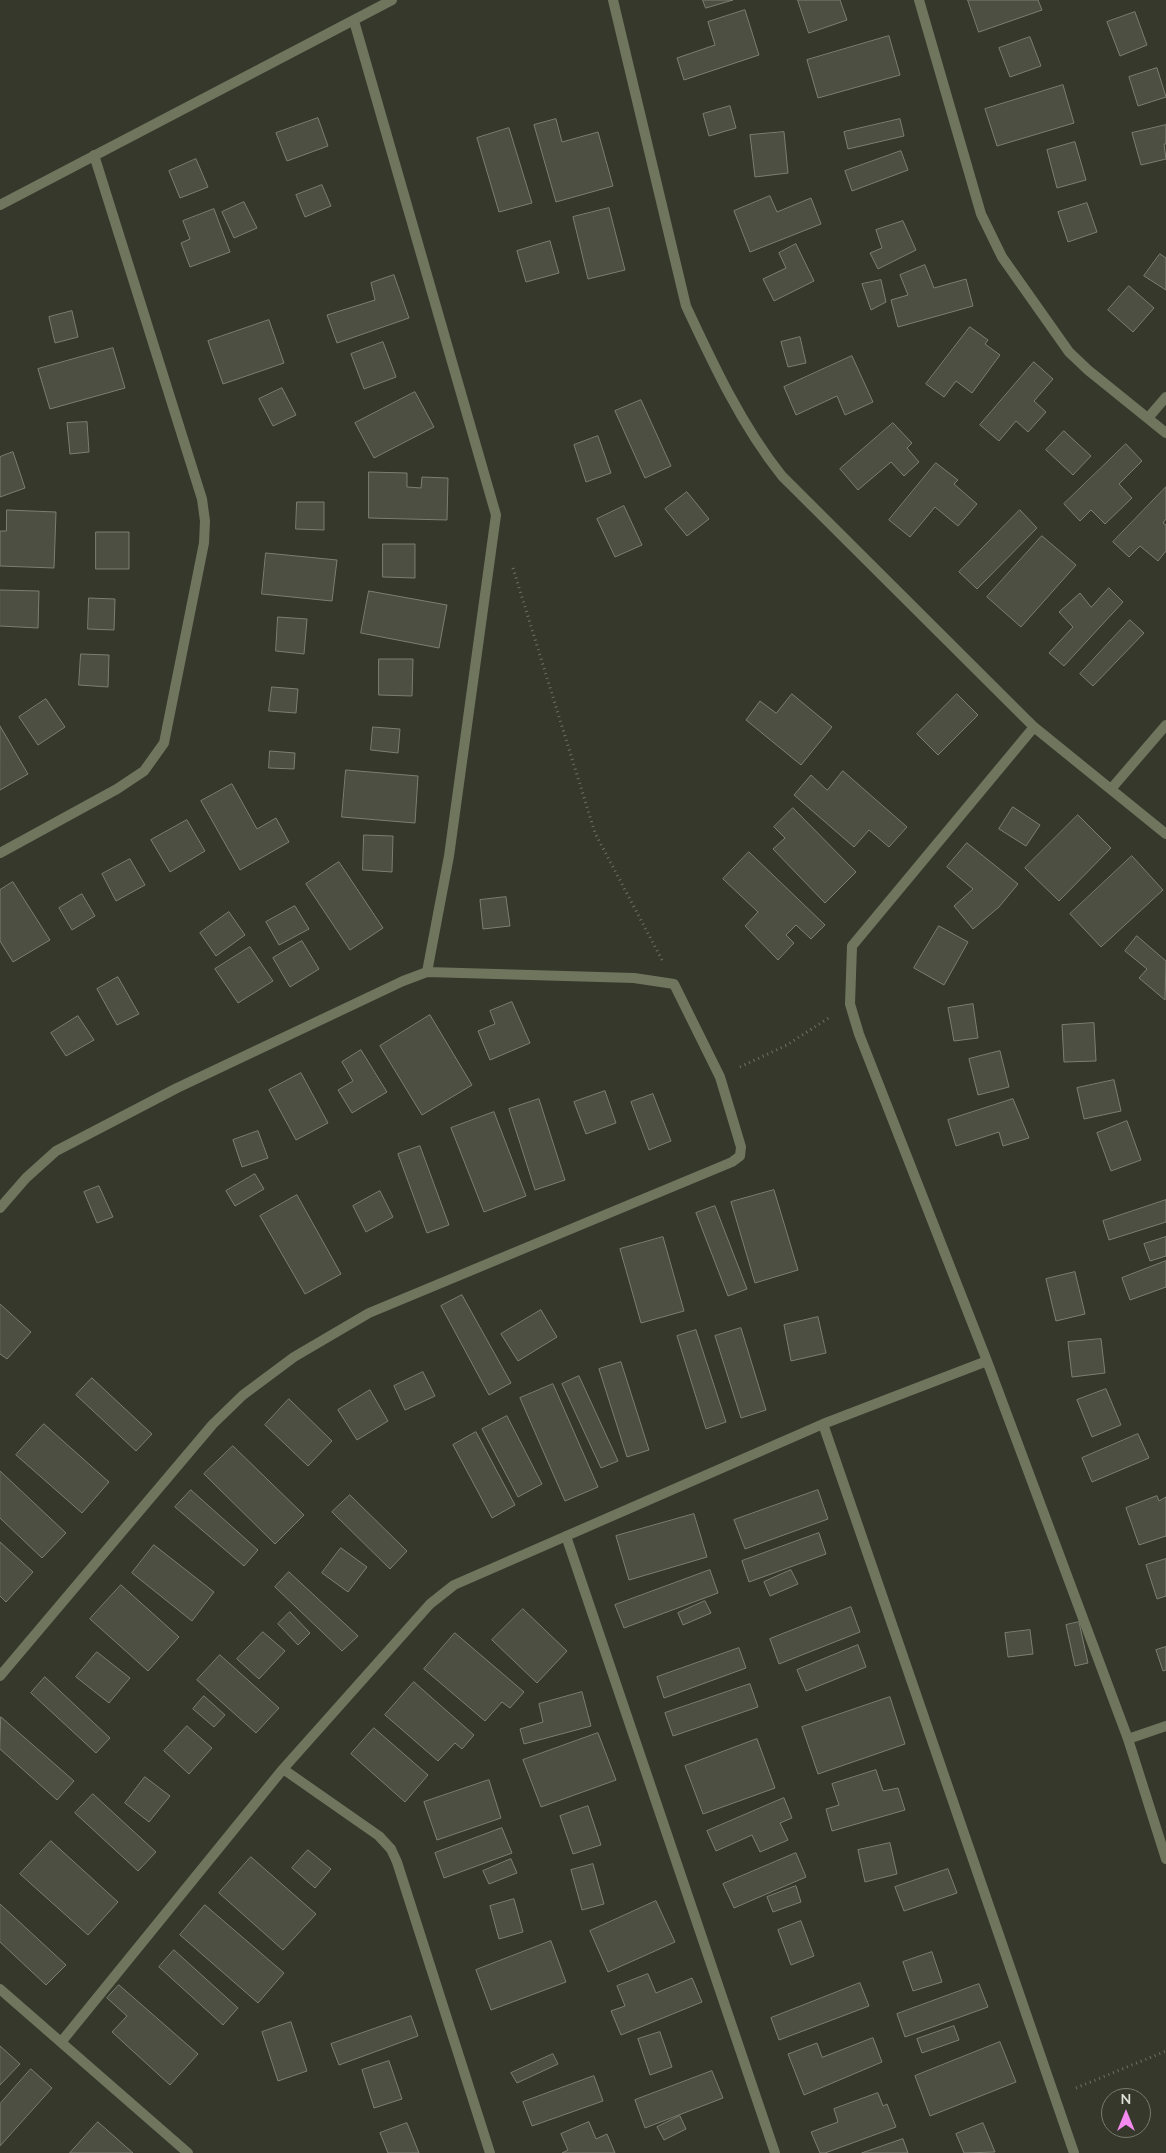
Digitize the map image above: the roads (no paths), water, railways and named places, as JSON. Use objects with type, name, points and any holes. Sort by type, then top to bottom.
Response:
[{"type":"street","points":[[0,205],[392,0]]},
{"type":"street","points":[[613,0],[686,306],[698,335],[758,443],[782,476],[1034,727],[1166,834]]},
{"type":"street","points":[[919,0],[981,214],[1002,257],[1070,352],[1088,370],[1166,433]]},
{"type":"street","points":[[354,21],[496,515],[449,856],[427,972]]},
{"type":"street","points":[[0,852],[117,789],[144,771],[157,756],[164,743],[204,543],[205,521],[202,499],[94,155]]},
{"type":"street","points":[[1148,418],[1166,397]]},
{"type":"street","points":[[1111,789],[1166,725]]},
{"type":"street","points":[[1034,727],[852,946],[850,1004],[858,1034],[987,1361],[1128,1739],[1166,1859]]},
{"type":"street","points":[[0,1208],[26,1178],[56,1151],[177,1088],[403,981],[427,972],[634,978],[674,984],[720,1077],[741,1147],[740,1156],[737,1159],[369,1313],[294,1357],[243,1395],[213,1424],[0,1676]]},
{"type":"street","points":[[62,2041],[282,1769],[439,1596],[454,1585],[823,1424],[987,1361]]},
{"type":"street","points":[[823,1424],[1074,2153]]},
{"type":"street","points":[[566,1536],[775,2153]]},
{"type":"street","points":[[1128,1739],[1166,1726]]},
{"type":"street","points":[[282,1769],[378,1836],[391,1849],[397,1862],[490,2153]]},
{"type":"street","points":[[0,1989],[62,2041],[188,2153]]}]
